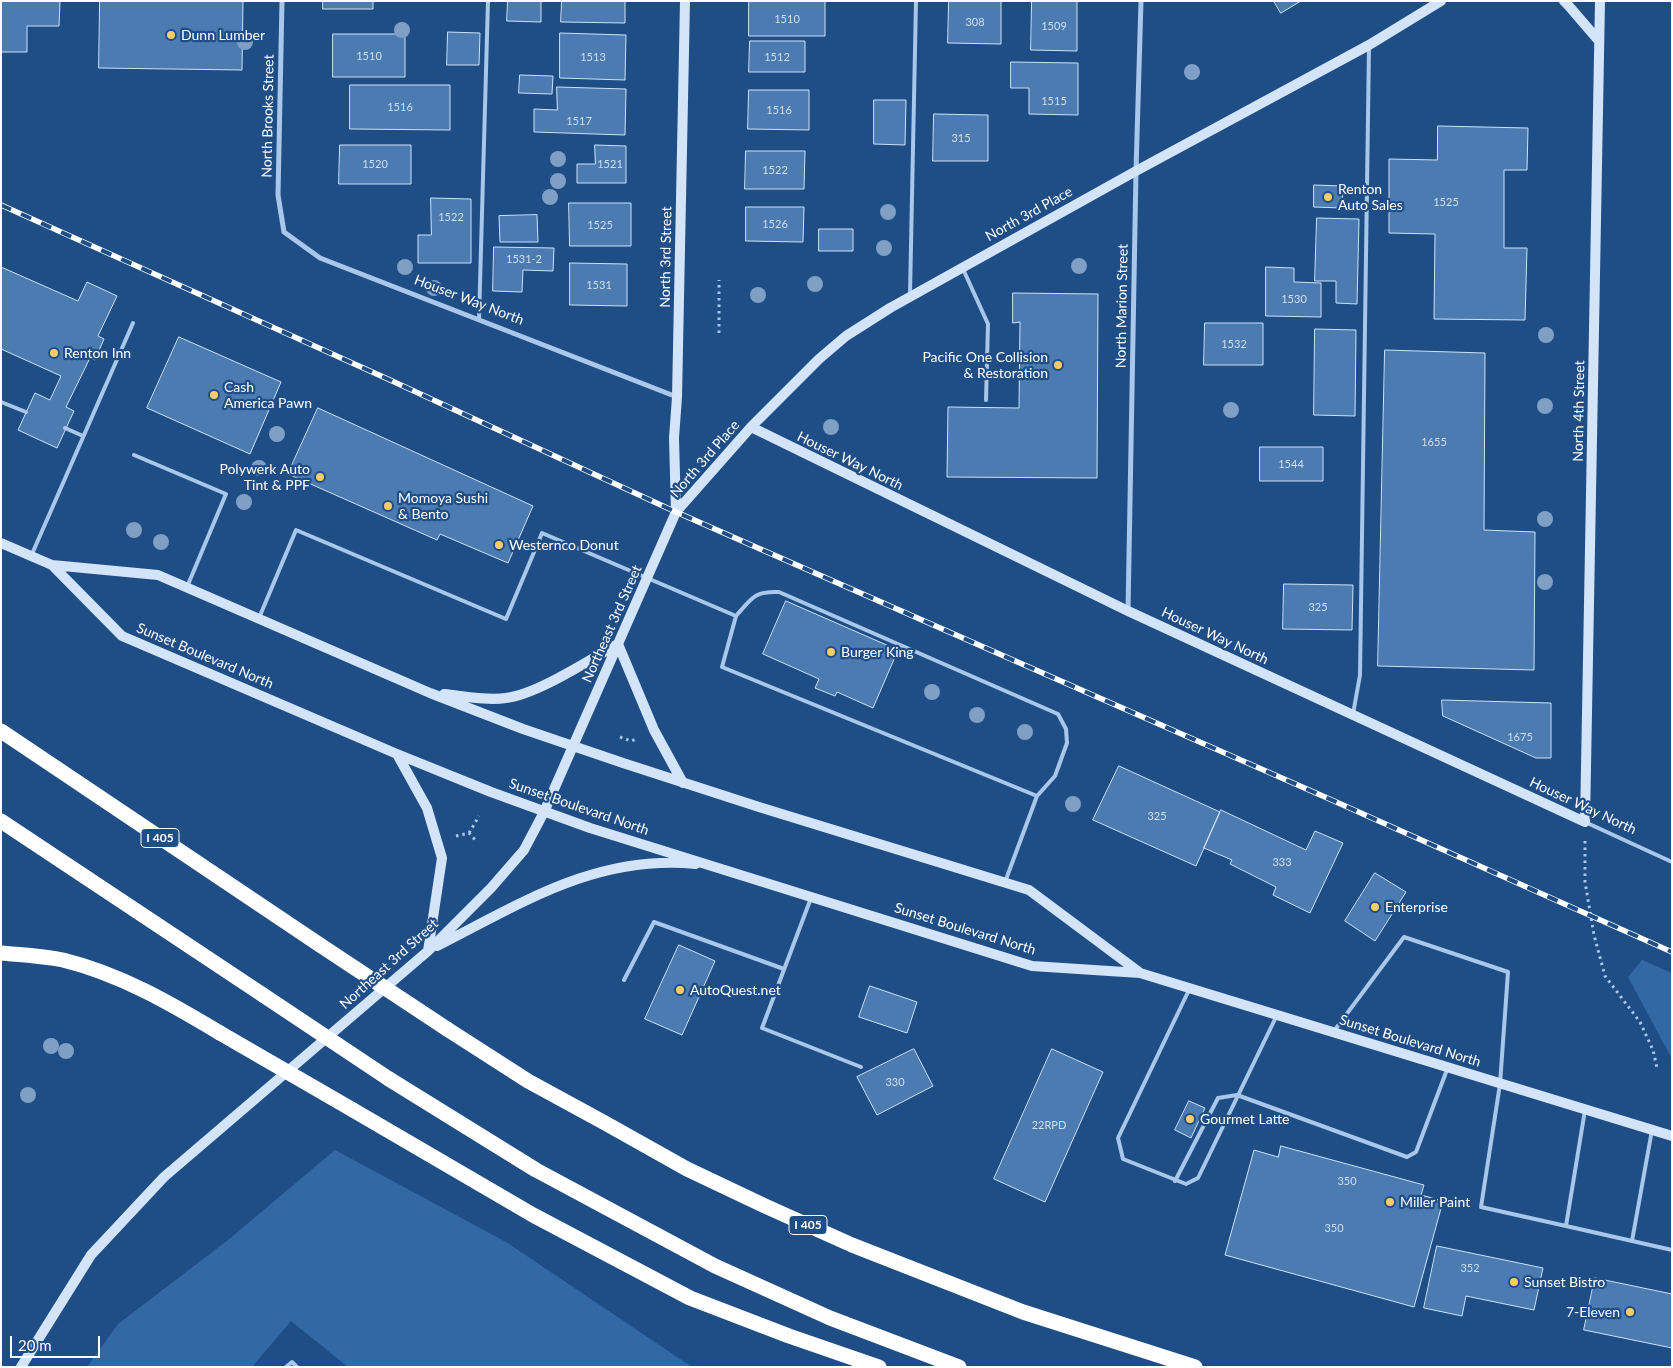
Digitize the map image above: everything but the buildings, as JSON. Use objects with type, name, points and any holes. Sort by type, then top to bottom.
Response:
[{"type":"highway","name":"I 405","points":[[1,731],[320,945],[528,1081],[687,1168],[852,1245],[1023,1312],[1195,1367]]},
{"type":"highway","points":[[1,821],[389,1079],[536,1170],[716,1266],[830,1318],[959,1367]]},
{"type":"highway","points":[[1,953],[62,960],[102,972],[149,992],[533,1215],[690,1298],[789,1336],[879,1367]]},
{"type":"main road","name":"North 3rd Street","points":[[676,512],[674,438],[677,397],[685,1]]},
{"type":"main road","name":"North 3rd Place","points":[[676,512],[751,427],[819,359],[846,336],[868,321],[1136,171],[1370,45],[1441,1]]},
{"type":"main road","points":[[1564,1],[1599,41]]},
{"type":"main road","name":"North 4th Street","points":[[1585,822],[1600,1]]},
{"type":"main road","name":"Houser Way North","points":[[751,427],[1128,611],[1585,822]]},
{"type":"main road","name":"Northeast 3rd Street","points":[[21,1367],[91,1255],[164,1177],[428,951],[491,888],[524,850],[544,812],[676,512]]},
{"type":"main road","name":"Sunset Boulevard North","points":[[1,543],[52,565],[158,575],[430,693],[572,746],[683,783],[1029,890],[1140,973]]},
{"type":"main road","name":"Sunset Boulevard North","points":[[52,565],[122,636],[397,754],[544,812],[1032,966],[1140,973],[1672,1136]]},
{"type":"main road","points":[[430,693],[482,698],[507,698],[526,692],[554,679],[618,644],[654,730],[683,783]]},
{"type":"main road","points":[[397,754],[427,808],[442,858],[428,951]]},
{"type":"main road","points":[[428,951],[544,892],[586,875],[650,864],[682,863],[714,866]]},
{"type":"street","name":"North Brooks Street","points":[[282,1],[278,195],[284,232]]},
{"type":"street","name":"North Marion Street","points":[[1128,611],[1141,1]]},
{"type":"street","name":"Houser Way North","points":[[284,232],[320,258],[677,397]]},
{"type":"lane","points":[[479,319],[488,1]]},
{"type":"lane","points":[[910,296],[916,1]]},
{"type":"lane","points":[[1353,714],[1360,675],[1370,45]]},
{"type":"lane","points":[[962,267],[988,324],[986,400]]},
{"type":"lane","points":[[31,556],[133,322]]},
{"type":"lane","points":[[1,402],[26,412]]},
{"type":"lane","points":[[65,428],[83,436]]},
{"type":"lane","points":[[134,455],[226,494],[187,587]]},
{"type":"lane","points":[[259,618],[296,530],[506,619],[542,533],[736,616]]},
{"type":"lane","points":[[1005,883],[1037,796],[1055,776],[1067,743],[1066,729],[1058,714],[779,592],[764,591],[754,596],[736,616],[722,667],[1037,796]]},
{"type":"lane","name":"Houser Way North","points":[[1585,822],[1672,862]]},
{"type":"lane","points":[[812,896],[762,1028],[861,1067]]},
{"type":"lane","points":[[624,980],[654,922],[784,969]]},
{"type":"lane","points":[[1333,1032],[1404,937],[1508,972],[1500,1084],[1481,1208],[1672,1250]]},
{"type":"lane","points":[[1190,988],[1118,1138],[1123,1160],[1175,1181],[1186,1184],[1198,1178],[1277,1015]]},
{"type":"lane","points":[[1175,1181],[1218,1098],[1237,1095],[1407,1157],[1416,1152],[1448,1068]]},
{"type":"lane","points":[[1566,1226],[1585,1110]]},
{"type":"lane","points":[[1632,1241],[1652,1130]]},
{"type":"lane","points":[[286,1367],[292,1362],[297,1367]]},
{"type":"path","points":[[719,280],[719,333]]},
{"type":"path","points":[[620,737],[631,741]]},
{"type":"path","points":[[469,833],[478,816]]},
{"type":"path","points":[[1585,822],[1585,882],[1594,935],[1605,976],[1640,1022],[1653,1050],[1657,1068]]},
{"type":"path","points":[[455,836],[469,833]]},
{"type":"path","points":[[469,833],[477,842]]},
{"type":"shaded area","points":[[1642,960],[1672,973],[1672,1059],[1628,977]]},
{"type":"shaded area","points":[[335,1150],[506,1242],[692,1367],[348,1367],[291,1321],[252,1367],[87,1367],[118,1324],[228,1240]]},
{"type":"railway","points":[[1,205],[390,380],[676,512],[1325,797],[1672,952]]},
{"type":"place","name":"Dunn Lumber","points":[[171,35]]},
{"type":"place","name":"Renton Auto Sales","points":[[1328,197]]},
{"type":"place","name":"Renton Inn","points":[[54,353]]},
{"type":"place","name":"Pacific One Collision & Restoration","points":[[1058,365]]},
{"type":"place","name":"Cash America Pawn","points":[[214,395]]},
{"type":"place","name":"Polywerk Auto Tint & PPF","points":[[320,477]]},
{"type":"place","name":"Momoya Sushi & Bento","points":[[388,506]]},
{"type":"place","name":"Westernco Donut","points":[[499,545]]},
{"type":"place","name":"Burger King","points":[[831,652]]},
{"type":"place","name":"Enterprise","points":[[1375,907]]},
{"type":"place","name":"AutoQuest.net","points":[[680,990]]},
{"type":"place","name":"Gourmet Latte","points":[[1190,1119]]},
{"type":"place","name":"Miller Paint","points":[[1390,1202]]},
{"type":"place","name":"Sunset Bistro","points":[[1514,1282]]},
{"type":"place","name":"7-Eleven","points":[[1630,1312]]}]
